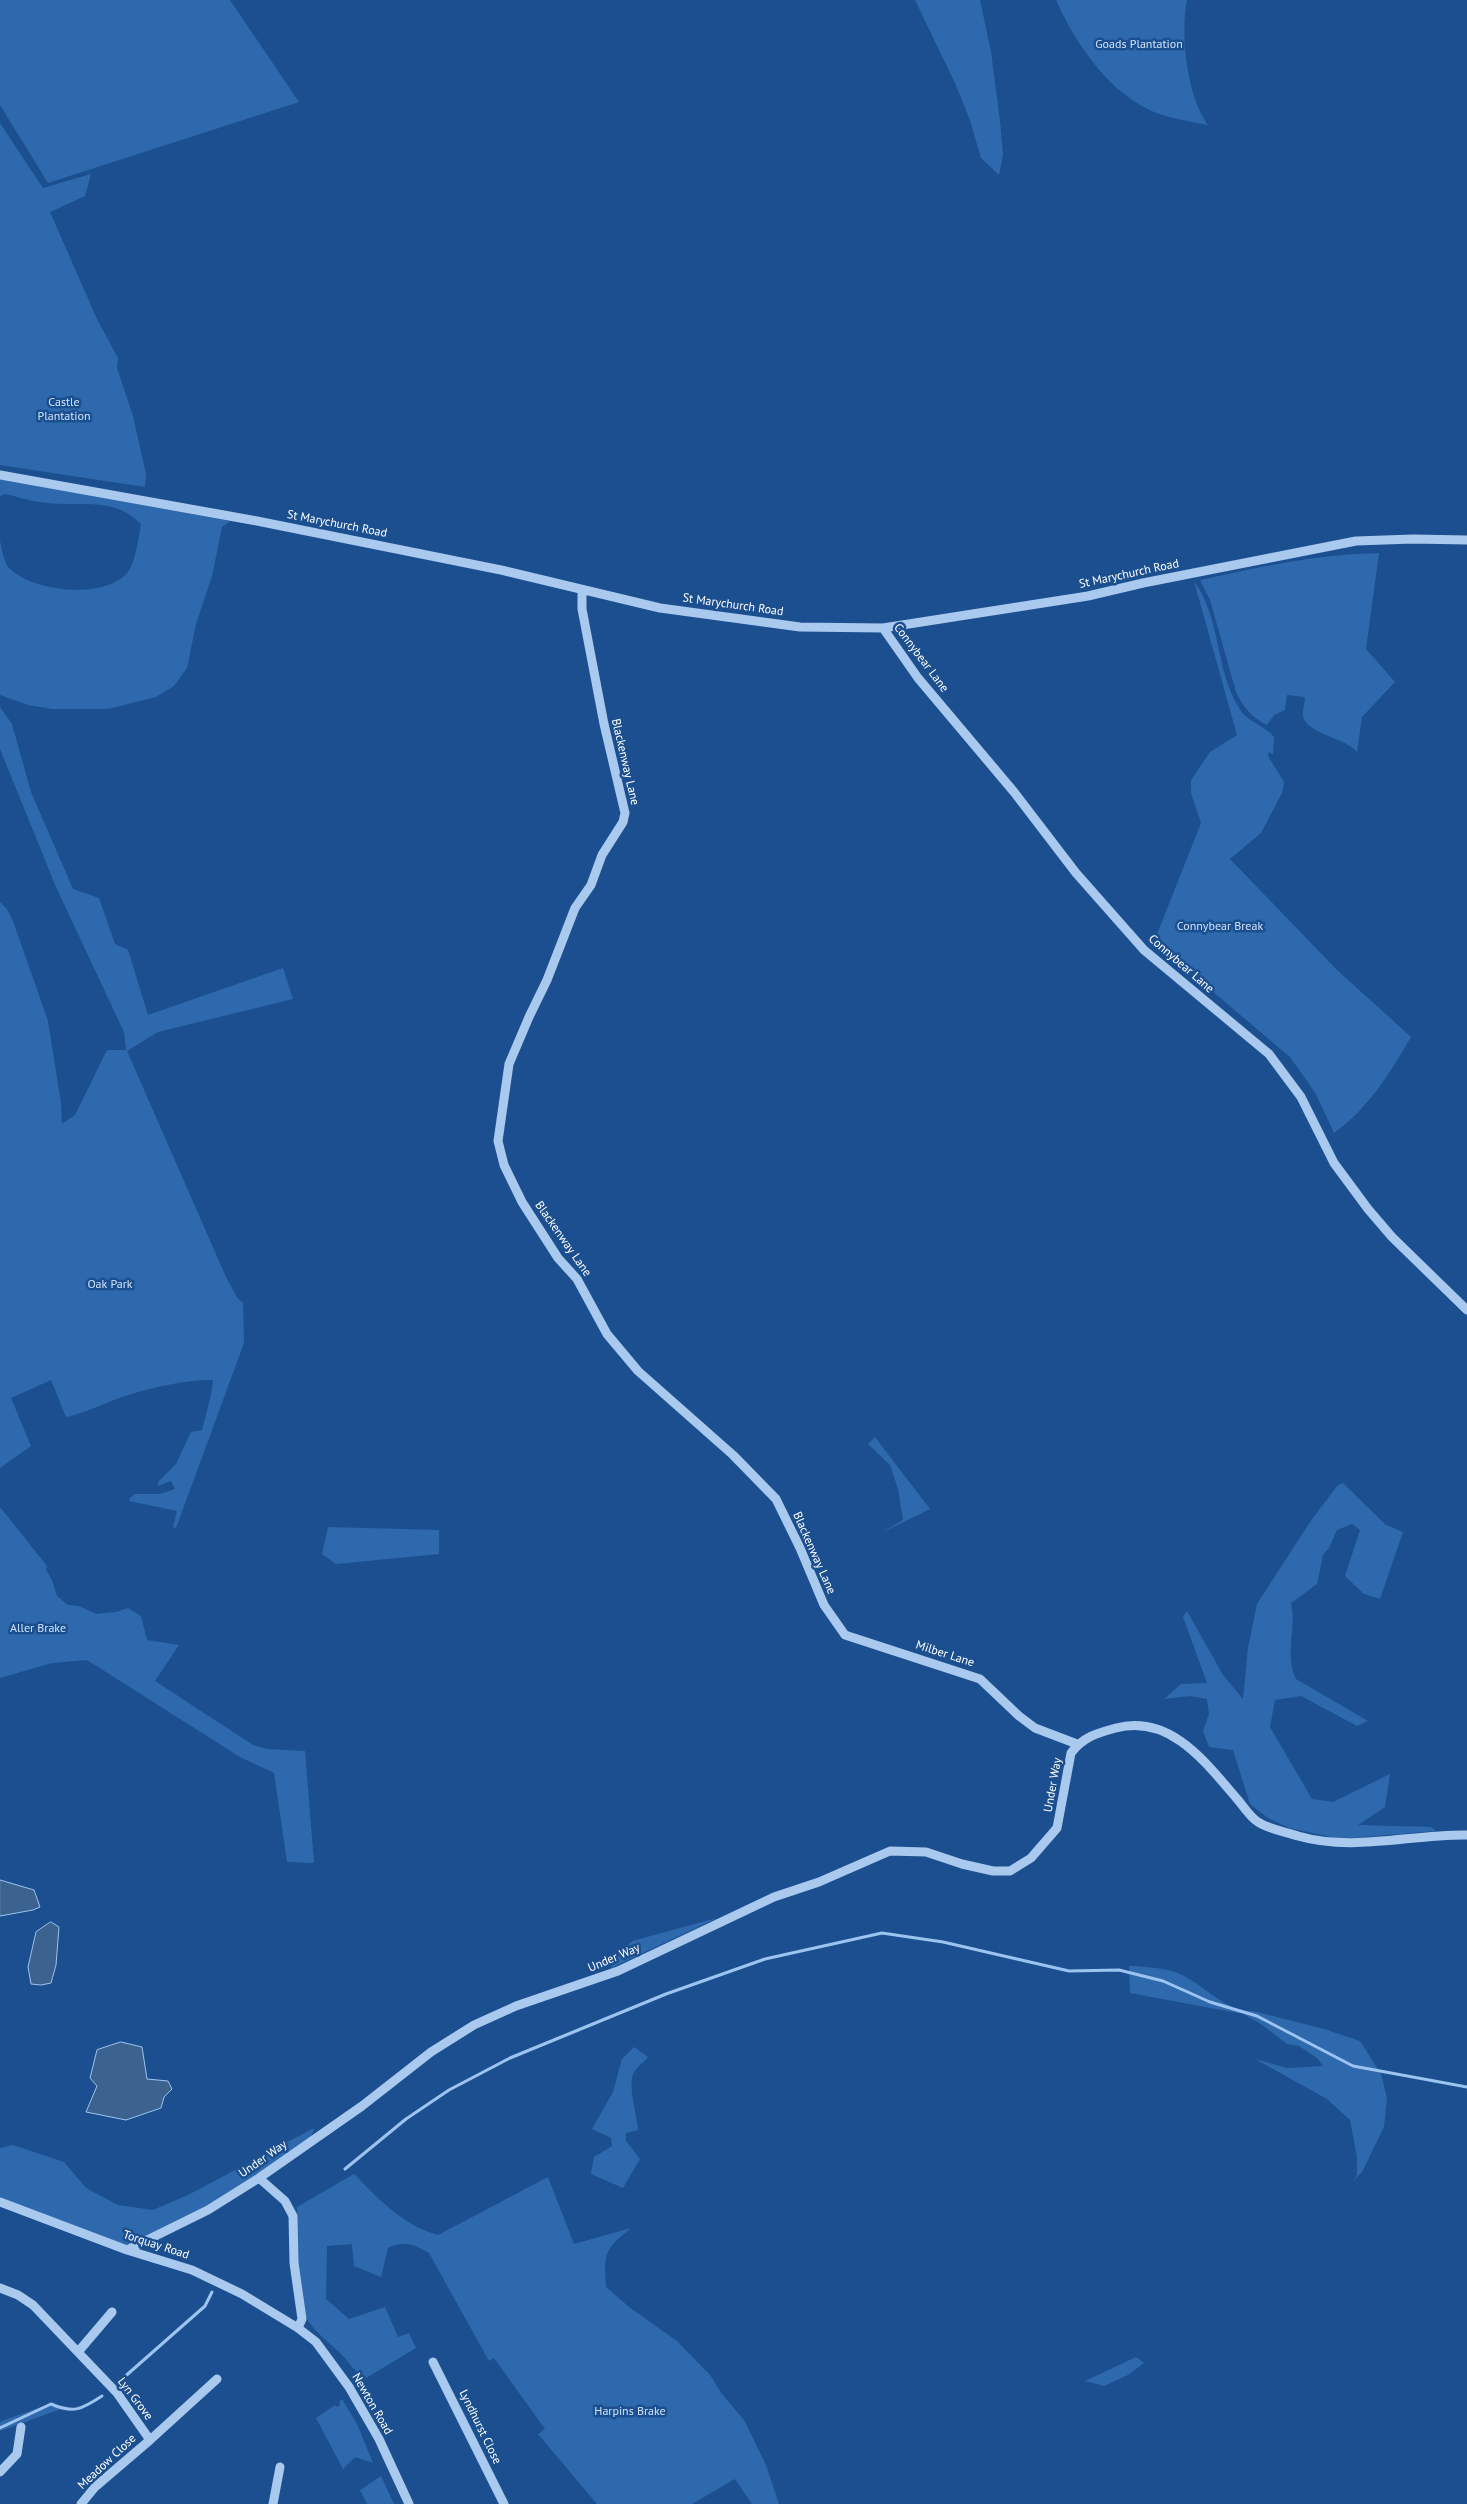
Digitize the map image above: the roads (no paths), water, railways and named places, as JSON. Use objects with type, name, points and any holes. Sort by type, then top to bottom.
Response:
[{"type":"street","name":"St Marychurch Road","points":[[0,475],[257,520],[501,570],[582,591],[660,608],[800,627],[883,628],[1088,596],[1143,582],[1356,541],[1467,540]]},
{"type":"street","name":"Blackenway Lane","points":[[582,591],[582,609],[604,724],[624,813],[623,822],[602,855],[591,885],[575,908],[547,980],[509,1064],[498,1141],[504,1165],[522,1202],[558,1258],[577,1279],[607,1334],[638,1371],[733,1456],[776,1499],[800,1548],[824,1605],[844,1635]]},
{"type":"street","name":"Connybear Lane","points":[[883,628],[918,678],[1014,792],[1076,873],[1144,950],[1269,1054],[1301,1097],[1334,1163],[1368,1209],[1392,1237],[1467,1310]]},
{"type":"street","name":"Milber Lane","points":[[844,1635],[980,1679],[1019,1716],[1035,1728],[1078,1744]]},
{"type":"street","points":[[1078,1744],[1097,1733],[1127,1725],[1165,1730],[1197,1753],[1258,1822],[1301,1837],[1342,1844],[1441,1835],[1467,1835]]},
{"type":"street","name":"Under Way","points":[[127,2250],[208,2210],[259,2178],[362,2106],[432,2052],[474,2025],[516,2006],[618,1971],[774,1897],[819,1882],[890,1851],[926,1852],[962,1864],[993,1871],[1010,1871],[1031,1858],[1058,1828],[1071,1753],[1078,1744]]},
{"type":"street","points":[[259,2178],[285,2201],[293,2216],[294,2263],[302,2319],[298,2328]]},
{"type":"street","name":"Torquay Road","points":[[0,2202],[127,2250],[192,2270],[219,2282],[298,2328]]},
{"type":"street","name":"Lyn Grove","points":[[0,2288],[18,2295],[33,2305],[117,2393],[150,2440],[217,2379]]},
{"type":"street","points":[[78,2352],[112,2312]]},
{"type":"street","name":"Newton Road","points":[[298,2328],[316,2342],[349,2387],[374,2431],[409,2504]]},
{"type":"street","name":"Lyndhurst Close","points":[[433,2362],[504,2504]]},
{"type":"street","points":[[0,2472],[17,2454],[21,2426]]},
{"type":"street","name":"Meadow Close","points":[[80,2504],[95,2487],[150,2440]]},
{"type":"street","points":[[273,2504],[280,2467]]},
{"type":"waterway","points":[[345,2169],[406,2119],[449,2090],[510,2058],[666,1994],[765,1959],[882,1933],[943,1942],[1069,1971],[1119,1970],[1163,1981],[1210,2002],[1257,2016],[1353,2066],[1467,2087]]},
{"type":"waterway","points":[[121,2380],[205,2306],[212,2292]]},
{"type":"waterway","points":[[0,2428],[51,2404],[66,2409],[78,2409],[102,2396]]},
{"type":"park label","name":"Goads Plantation","points":[[1139,45]]},
{"type":"park label","name":"Castle Plantation","points":[[64,410]]},
{"type":"park label","name":"Connybear Break","points":[[1220,927]]},
{"type":"park label","name":"Oak Park","points":[[110,1285]]},
{"type":"park label","name":"Aller Brake","points":[[38,1629]]},
{"type":"park label","name":"Harpins Brake","points":[[630,2412]]}]
